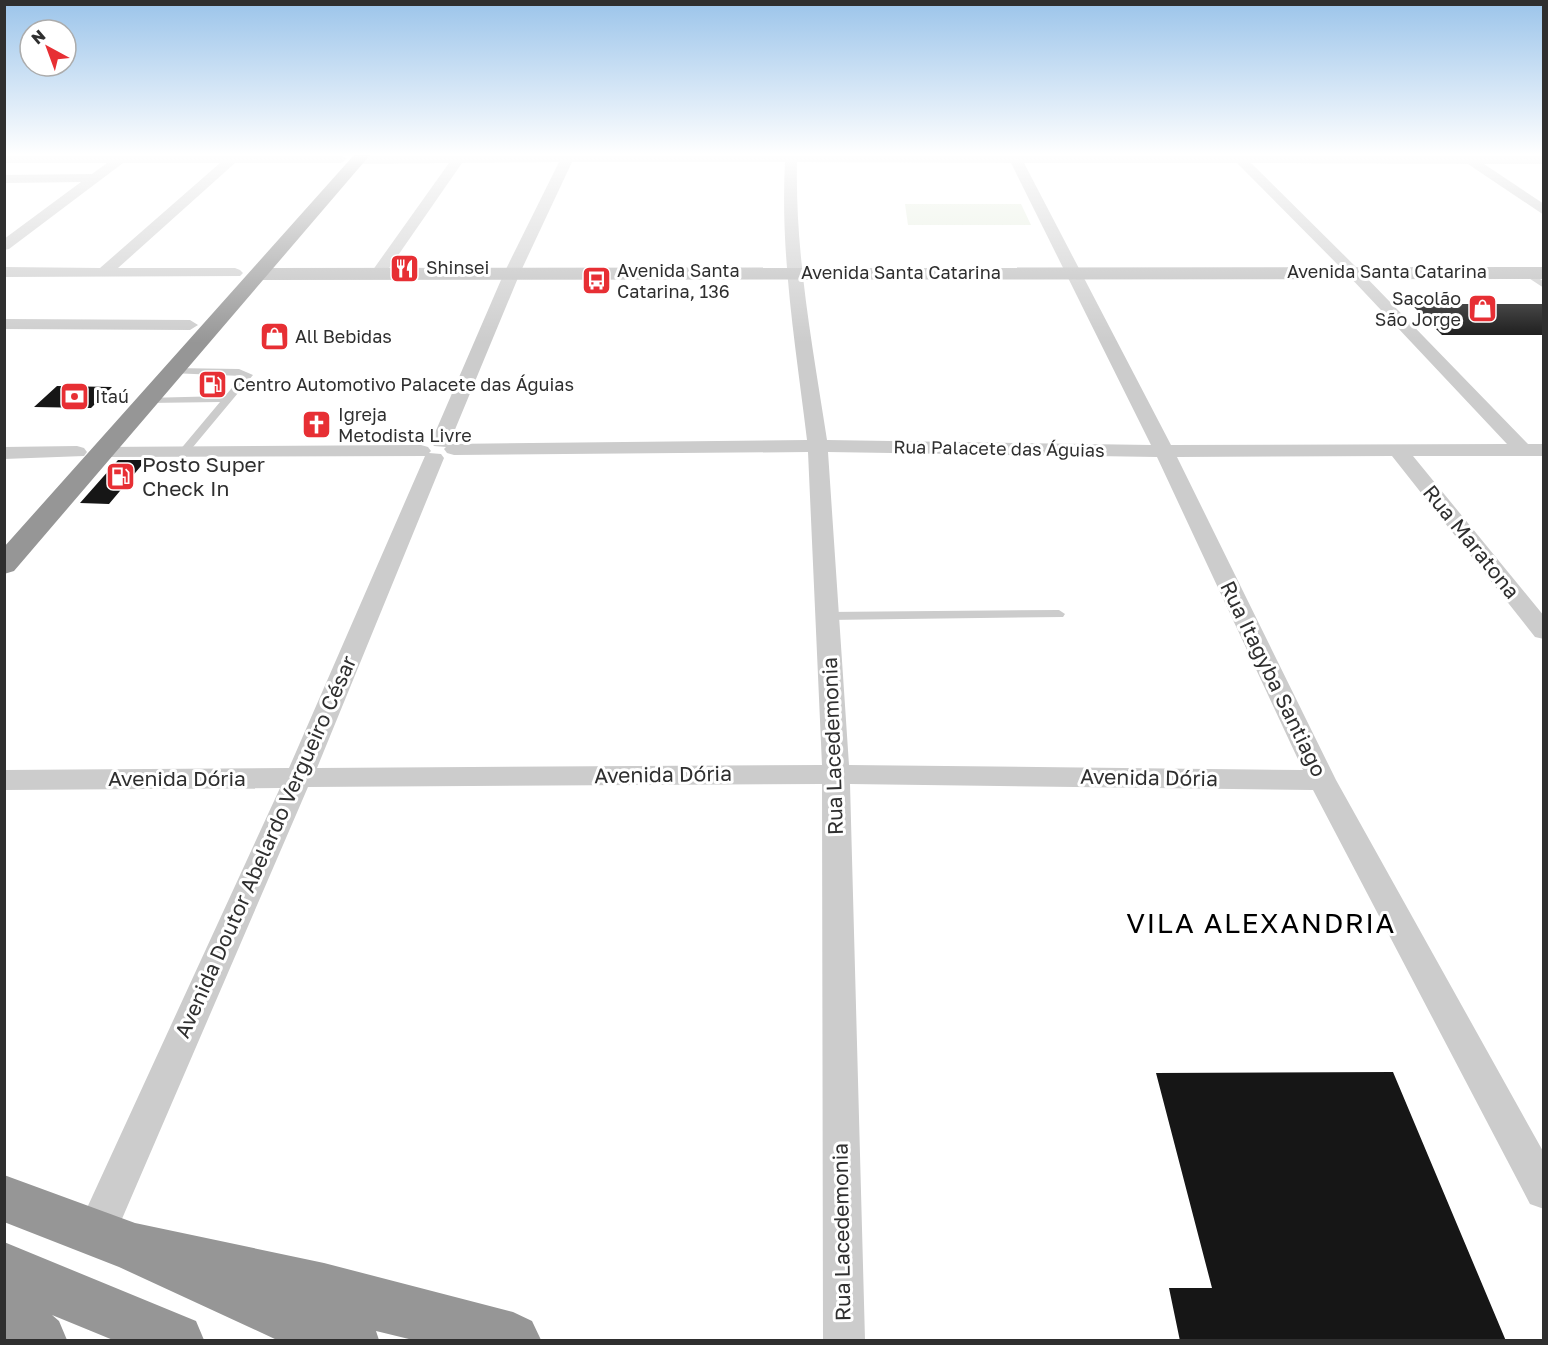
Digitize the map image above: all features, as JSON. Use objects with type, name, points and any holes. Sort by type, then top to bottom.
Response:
[{"type":"highway","points":[[21,514],[236,273],[291,218]]},
{"type":"highway","points":[[4,564],[259,273],[303,218]]},
{"type":"highway","points":[[4,1198],[115,1241],[278,1314],[352,1341]]},
{"type":"highway","points":[[115,1241],[324,1290],[513,1341]]},
{"type":"highway","points":[[4,1268],[177,1341]]},
{"type":"highway","points":[[4,1310],[40,1341]]},
{"type":"street","points":[[4,246],[43,218]]},
{"type":"street","points":[[103,273],[166,218]]},
{"type":"street","points":[[378,274],[417,218]]},
{"type":"street","name":"Avenida Doutor Abelardo Vergueiro César","points":[[115,1241],[298,779],[512,273],[539,218]]},
{"type":"street","name":"Rua Lacedemonia","points":[[790,218],[794,273],[818,446],[836,774],[844,1341]]},
{"type":"street","name":"Rua Itagyba Santiago","points":[[1046,218],[1164,451],[1322,780],[1544,1191]]},
{"type":"street","points":[[1299,218],[1523,450]]},
{"type":"street","points":[[4,228],[29,228]]},
{"type":"street","points":[[4,272],[236,273]]},
{"type":"street","name":"Avenida Santa Catarina","points":[[259,273],[1535,273]]},
{"type":"street","points":[[4,324],[190,324]]},
{"type":"street","name":"Rua Palacete das Águias","points":[[104,451],[818,446],[1164,451],[1544,450]]},
{"type":"street","points":[[4,453],[77,452]]},
{"type":"street","name":"Rua Maratona","points":[[1399,452],[1544,632]]},
{"type":"street","name":"Avenida Dória","points":[[4,780],[836,774],[1322,780]]},
{"type":"lane","points":[[1535,273],[1543,286]]},
{"type":"lane","points":[[173,371],[247,373],[248,375],[184,451]]},
{"type":"lane","points":[[148,400],[227,399]]},
{"type":"lane","points":[[827,616],[1059,614]]},
{"type":"green space","points":[[907,218],[1028,218],[1031,225],[908,225]]},
{"type":"building","points":[[1411,304],[1544,304],[1544,335],[1442,335]]},
{"type":"building","name":"Itaú","points":[[57,386],[112,387],[91,408],[34,407]]},
{"type":"building","name":"Posto Super Check In","points":[[118,460],[146,460],[109,504],[80,503]]},
{"type":"building","points":[[1393,1072],[1506,1341],[1180,1341],[1169,1288],[1212,1288],[1156,1073]]},
{"type":"place","name":"Shinsei","points":[[405,268]]},
{"type":"place","name":"Avenida Santa Catarina, 136","points":[[596,281]]},
{"type":"place","name":"Sacolão São Jorge","points":[[1482,309]]},
{"type":"place","name":"All Bebidas","points":[[274,337]]},
{"type":"place","name":"Centro Automotivo Palacete das Águias","points":[[212,385]]},
{"type":"place","name":"Itaú","points":[[74,397]]},
{"type":"place","name":"Igreja Metodista Livre","points":[[317,425]]},
{"type":"place","name":"Posto Super Check In","points":[[121,477]]},
{"type":"district","name":"VILA ALEXANDRIA","points":[[1261,923]]}]
